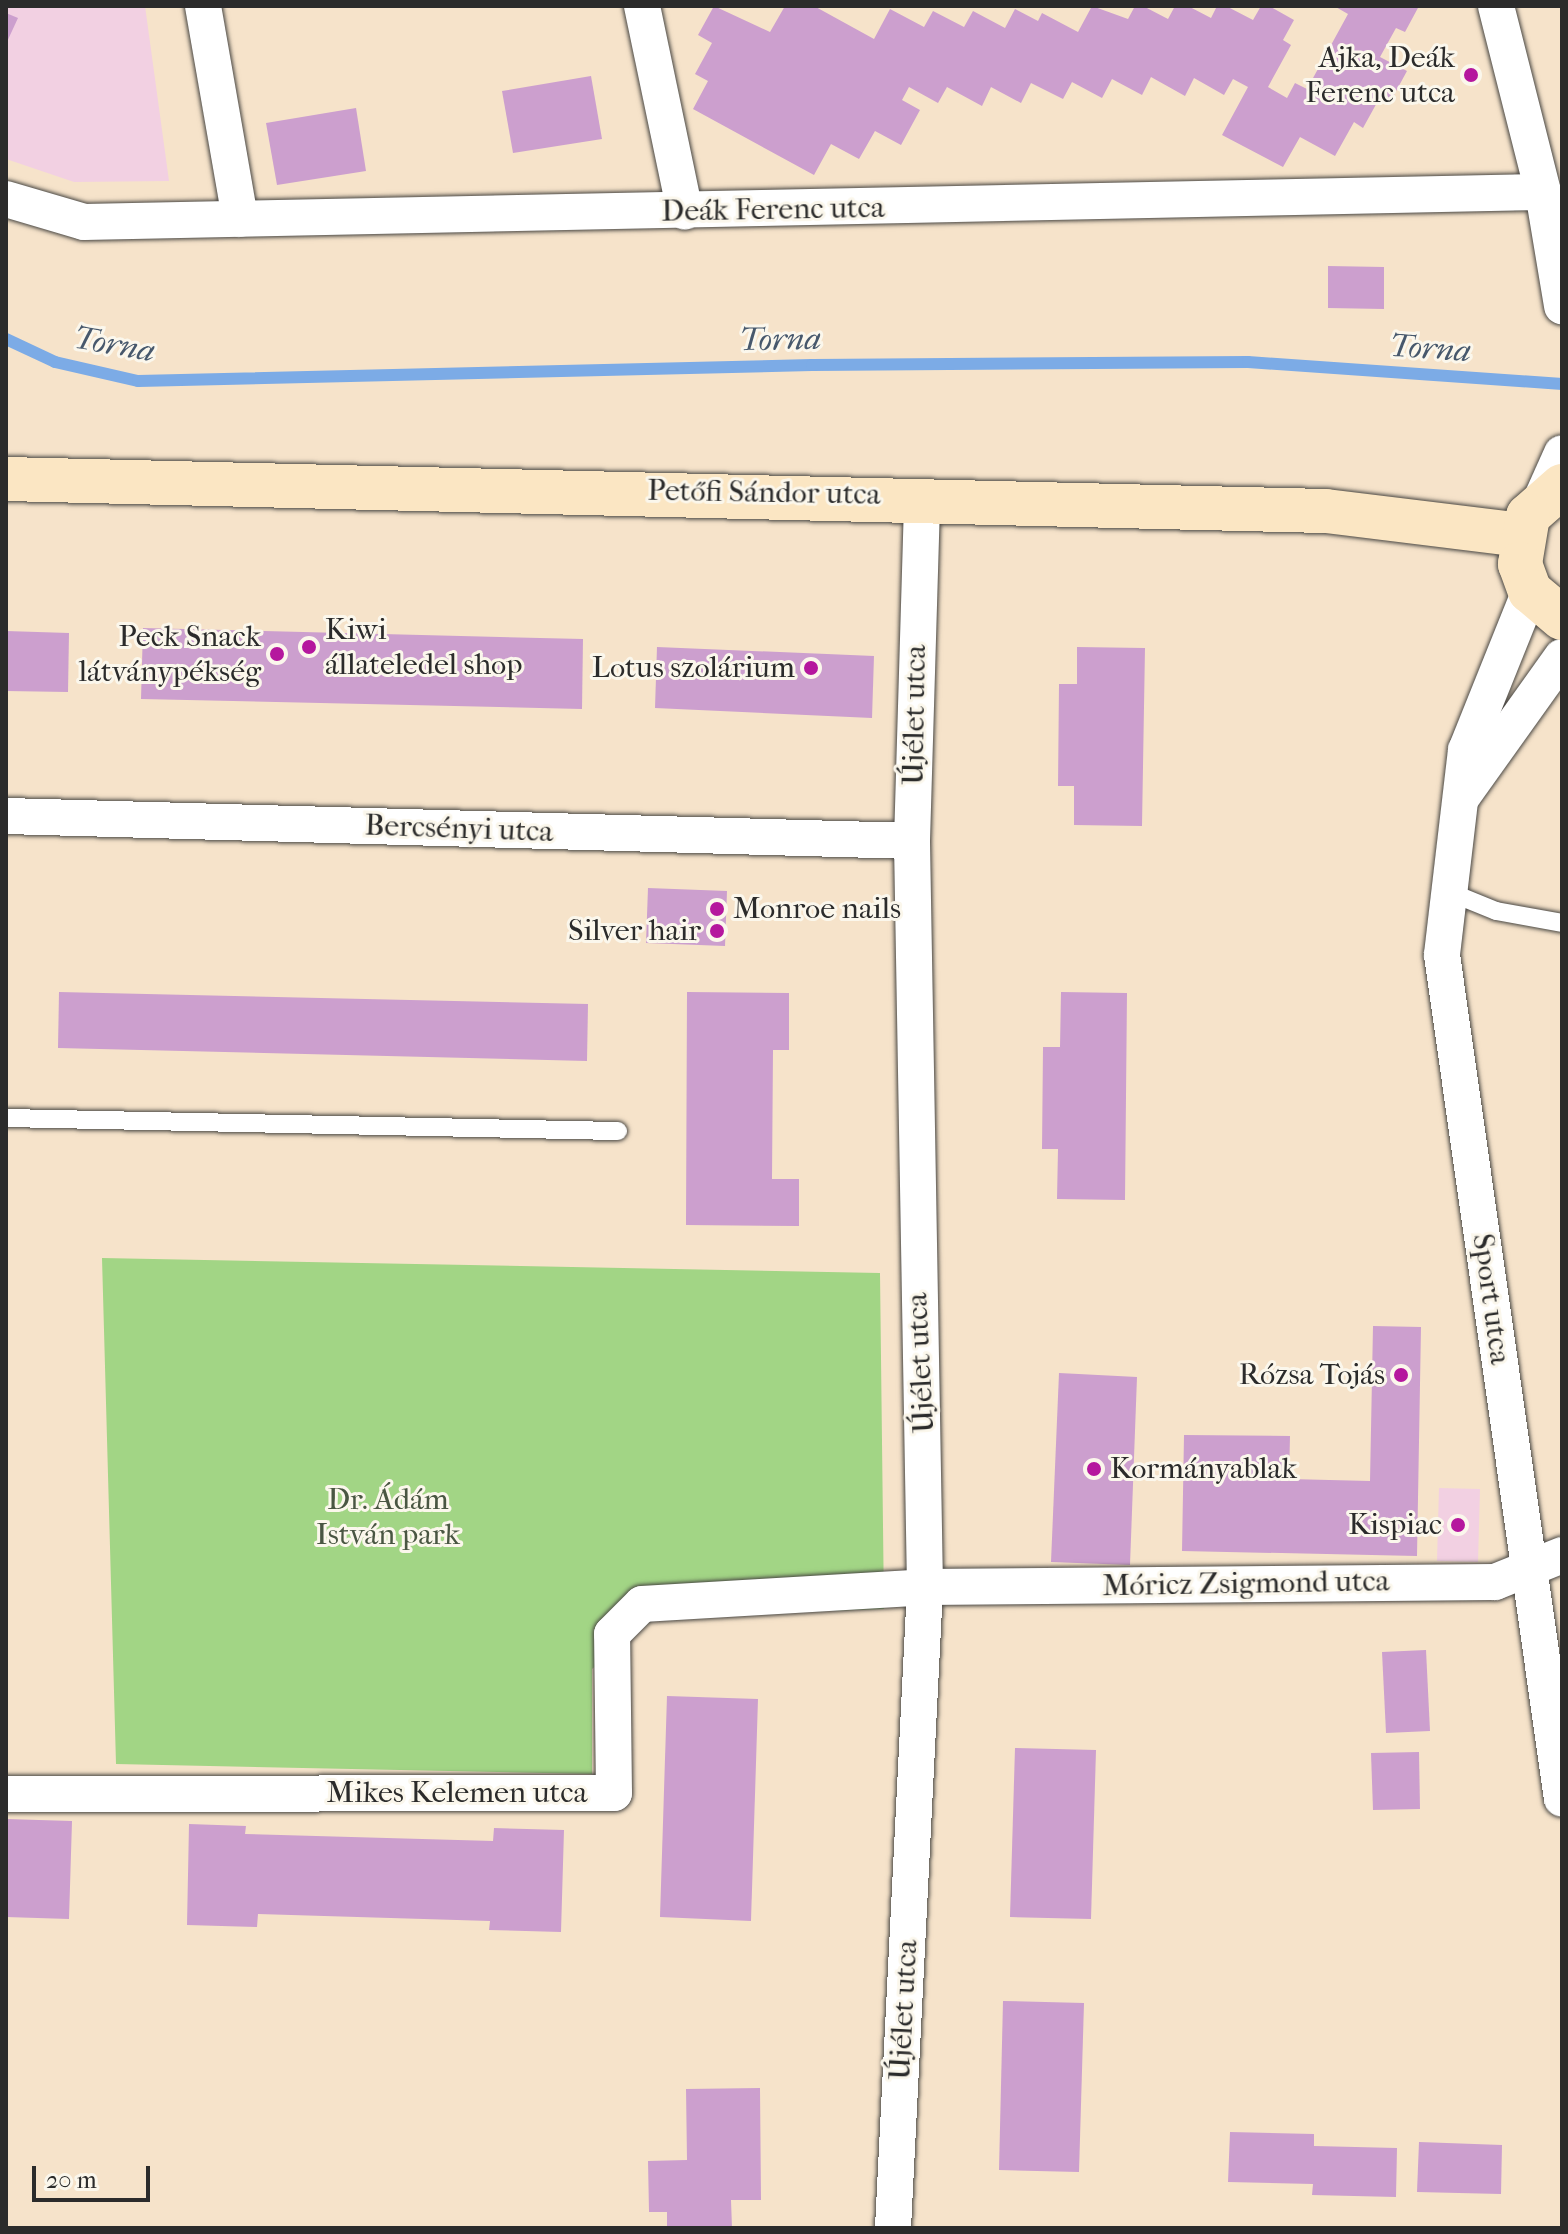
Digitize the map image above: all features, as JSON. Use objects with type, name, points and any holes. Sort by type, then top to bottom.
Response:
[{"type":"main road","name":"Petőfi Sándor utca","points":[[6,479],[922,497],[1326,511],[1541,507]]},
{"type":"main road","points":[[1541,507],[1520,564],[1546,604]]},
{"type":"street","points":[[203,6],[240,219]]},
{"type":"street","points":[[642,6],[685,212]]},
{"type":"street","points":[[1496,6],[1543,192],[1562,306]]},
{"type":"street","name":"Deák Ferenc utca","points":[[6,199],[84,222],[1543,192]]},
{"type":"street","points":[[1541,507],[1562,453]]},
{"type":"street","name":"Újélet utca","points":[[893,2228],[925,1587],[912,841],[922,497]]},
{"type":"street","name":"Sport utca","points":[[1546,604],[1466,750],[1447,891],[1442,955],[1546,1563],[1562,1799]]},
{"type":"street","name":"Sport utca","points":[[1461,798],[1562,657]]},
{"type":"street","name":"Bercsényi utca","points":[[6,816],[912,841]]},
{"type":"street","name":"Móricz Zsigmond utca","points":[[925,1587],[1495,1582],[1546,1563]]},
{"type":"street","name":"Mikes Kelemen utca","points":[[6,1794],[614,1793],[612,1634],[642,1604],[925,1587]]},
{"type":"lane","points":[[1447,891],[1496,911],[1562,923]]},
{"type":"lane","points":[[6,1118],[618,1131]]},
{"type":"shaded area","points":[[6,6],[145,6],[169,181],[74,182],[6,159]]},
{"type":"shaded area","name":"Kispiac","points":[[1439,1488],[1480,1489],[1478,1562],[1437,1561]]},
{"type":"green space","name":"Dr. Ádám István park","points":[[102,1258],[880,1273],[884,1609],[656,1617],[592,1669],[592,1774],[116,1764]]},
{"type":"building","points":[[714,6],[770,32],[785,6],[814,6],[874,39],[890,9],[924,27],[933,11],[964,27],[973,11],[1005,28],[1015,9],[1038,21],[1042,13],[1078,32],[1092,6],[1128,19],[1135,6],[1143,6],[1168,19],[1175,6],[1188,6],[1211,18],[1217,6],[1226,6],[1253,20],[1261,6],[1269,6],[1294,20],[1283,40],[1291,45],[1268,87],[1287,98],[1295,83],[1307,89],[1348,14],[1334,6],[1419,6],[1405,32],[1396,28],[1380,57],[1407,71],[1389,104],[1379,99],[1363,128],[1354,122],[1335,156],[1300,137],[1283,167],[1222,135],[1248,87],[1233,79],[1224,95],[1194,78],[1185,96],[1151,77],[1142,95],[1112,79],[1102,98],[1072,82],[1063,99],[1031,83],[1021,103],[991,87],[982,106],[947,87],[938,103],[909,87],[902,100],[920,110],[901,145],[875,131],[859,159],[831,144],[814,175],[693,109],[708,81],[695,74],[712,43],[698,35]]},
{"type":"building","points":[[6,13],[18,18],[6,44]]},
{"type":"building","points":[[591,76],[602,139],[513,153],[502,91]]},
{"type":"building","points":[[356,108],[366,171],[277,185],[266,123]]},
{"type":"building","points":[[1328,266],[1384,267],[1384,309],[1328,308]]},
{"type":"building","points":[[143,628],[583,639],[582,709],[141,699]]},
{"type":"building","points":[[6,631],[69,633],[68,692],[6,691]]},
{"type":"building","points":[[657,647],[874,656],[872,718],[655,708]]},
{"type":"building","points":[[1077,647],[1145,648],[1142,826],[1074,825],[1074,786],[1058,786],[1059,684],[1077,684]]},
{"type":"building","points":[[648,888],[727,891],[725,946],[646,943]]},
{"type":"building","points":[[59,992],[588,1004],[587,1061],[58,1048]]},
{"type":"building","points":[[687,992],[789,993],[789,1050],[773,1050],[772,1179],[799,1179],[799,1226],[686,1225]]},
{"type":"building","points":[[1061,992],[1127,993],[1125,1200],[1057,1199],[1058,1149],[1042,1149],[1043,1047],[1060,1047]]},
{"type":"building","points":[[1373,1326],[1421,1327],[1417,1556],[1182,1551],[1184,1435],[1290,1436],[1289,1479],[1370,1481]]},
{"type":"building","name":"Kormányablak","points":[[1059,1373],[1137,1377],[1130,1565],[1051,1562]]},
{"type":"building","points":[[1426,1650],[1430,1731],[1386,1733],[1382,1652]]},
{"type":"building","points":[[667,1696],[758,1699],[751,1921],[660,1917]]},
{"type":"building","points":[[1015,1748],[1096,1750],[1091,1919],[1010,1917]]},
{"type":"building","points":[[1419,1752],[1420,1809],[1373,1810],[1371,1753]]},
{"type":"building","points":[[6,1819],[72,1821],[69,1919],[6,1917]]},
{"type":"building","points":[[189,1824],[246,1826],[245,1834],[493,1841],[494,1828],[564,1830],[561,1932],[489,1930],[490,1921],[258,1914],[257,1927],[187,1925]]},
{"type":"building","points":[[1003,2001],[1084,2003],[1079,2172],[999,2170]]},
{"type":"building","points":[[760,2088],[761,2200],[731,2200],[732,2228],[667,2228],[667,2212],[649,2212],[648,2161],[687,2160],[686,2089]]},
{"type":"building","points":[[1230,2132],[1314,2134],[1314,2146],[1397,2148],[1396,2197],[1312,2195],[1313,2184],[1228,2182]]},
{"type":"building","points":[[1419,2142],[1502,2145],[1501,2194],[1417,2192]]},
{"type":"waterway","name":"Torna","points":[[6,339],[55,362],[138,381],[812,365],[1248,362],[1562,384]]},
{"type":"place","name":"Ajka, Deák Ferenc utca","points":[[1471,75]]},
{"type":"place","name":"Kiwi állateledel shop","points":[[309,647]]},
{"type":"place","name":"Peck Snack látványpékség","points":[[277,654]]},
{"type":"place","name":"Lotus szolárium","points":[[811,668]]},
{"type":"place","name":"Monroe nails","points":[[717,909]]},
{"type":"place","name":"Silver hair","points":[[717,931]]},
{"type":"place","name":"Rózsa Tojás","points":[[1401,1375]]},
{"type":"place","name":"Kormányablak","points":[[1094,1469]]},
{"type":"place","name":"Kispiac","points":[[1458,1525]]}]
